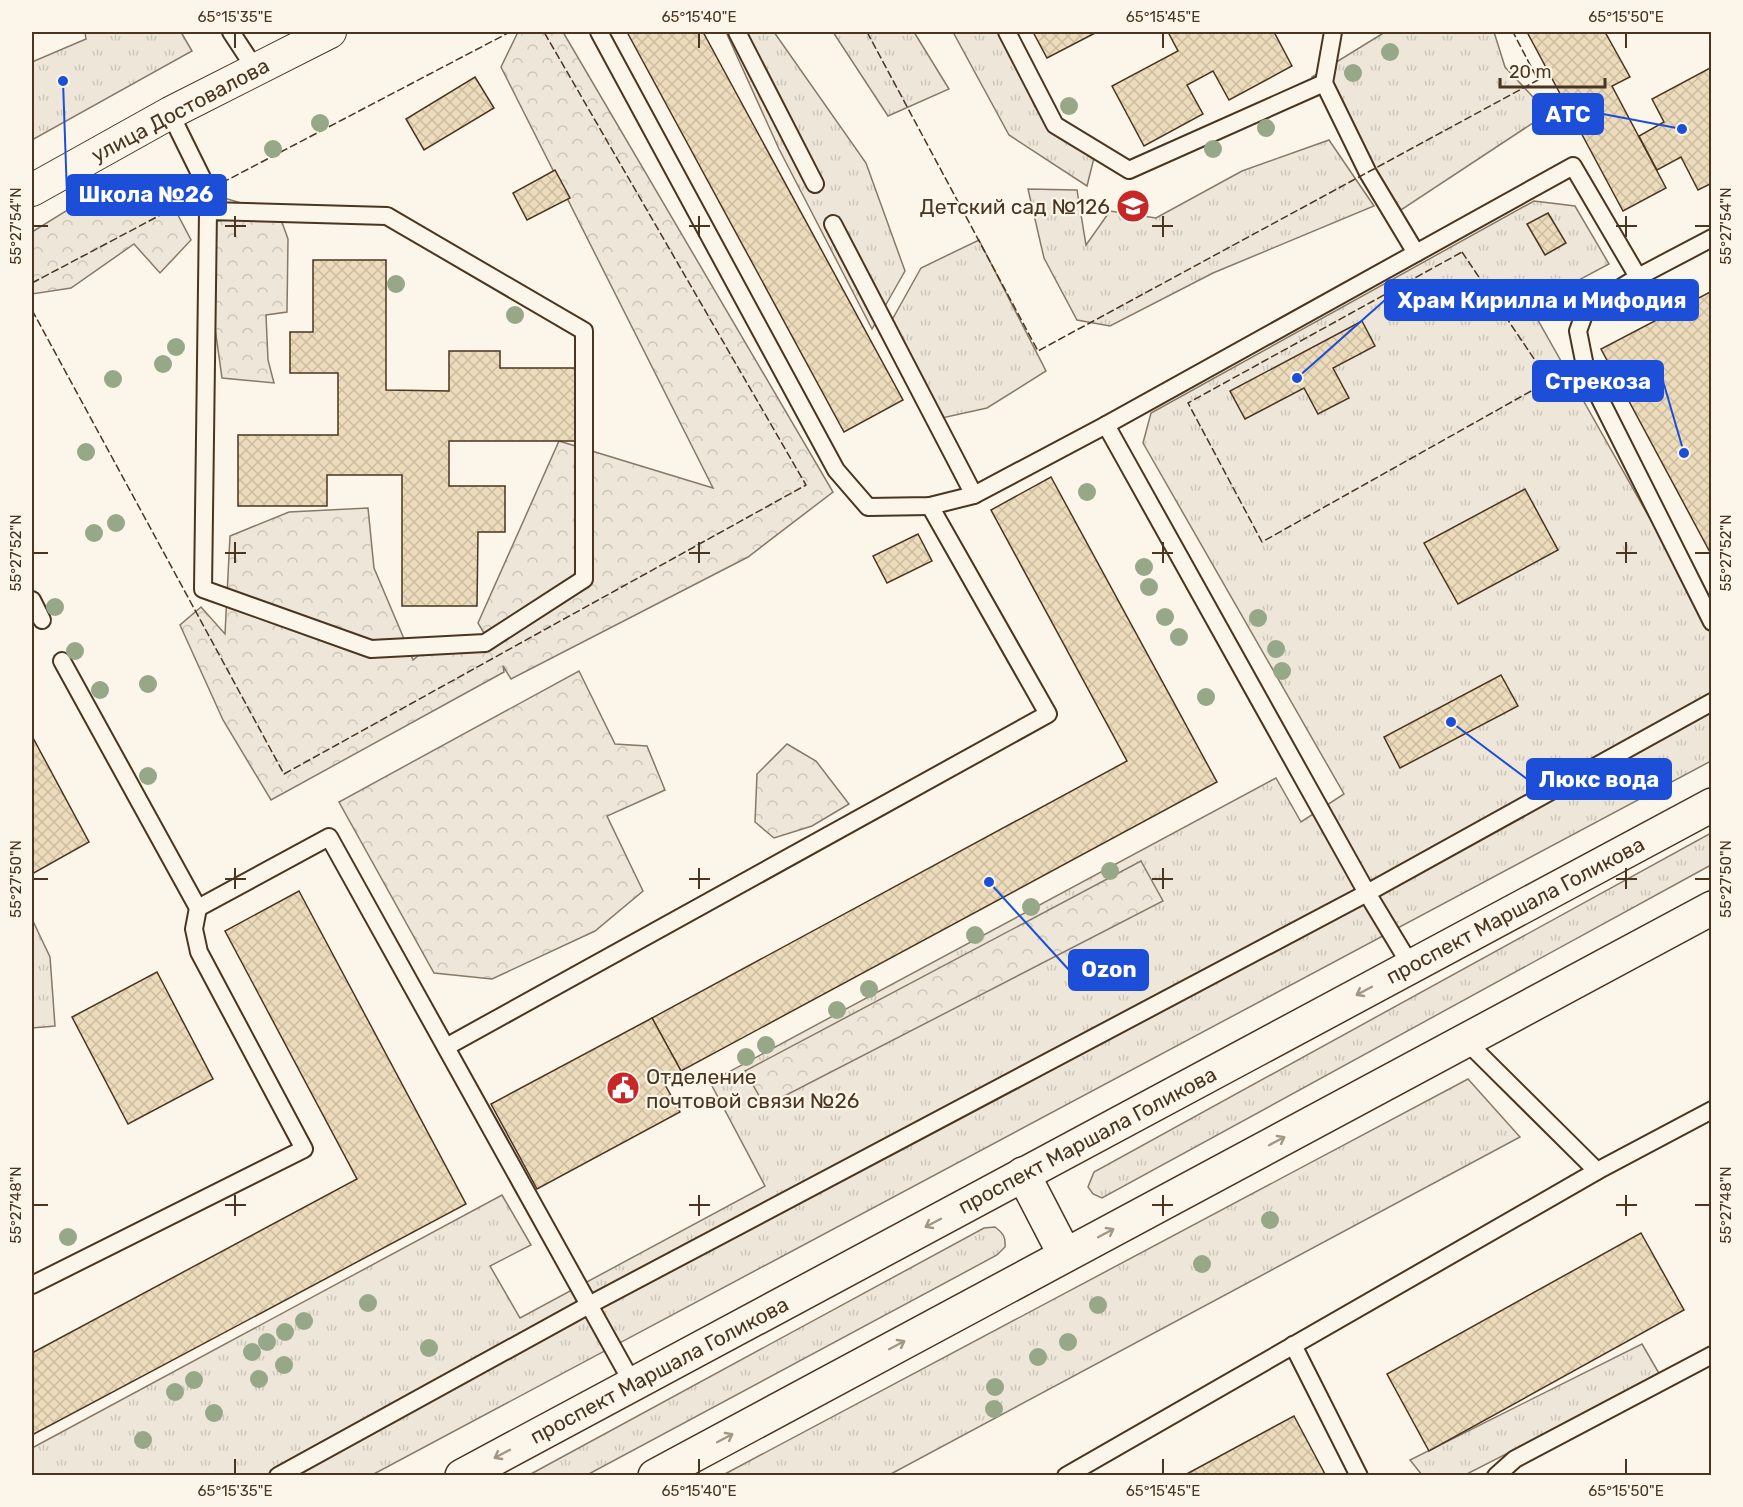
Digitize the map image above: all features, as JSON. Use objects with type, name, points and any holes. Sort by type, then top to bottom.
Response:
[{"type":"main road","name":"проспект Маршала Голикова","points":[[462,1476],[1712,805]]},
{"type":"main road","points":[[665,1473],[1065,1255],[1712,908]]},
{"type":"main road","points":[[1023,1174],[1065,1255]]},
{"type":"street","name":"улица Достовалова","points":[[32,190],[170,113],[330,32]]},
{"type":"lane","points":[[231,32],[256,70]]},
{"type":"lane","points":[[599,32],[836,470],[868,507],[930,506],[974,495],[1106,425],[1573,166],[1638,277]]},
{"type":"lane","points":[[737,32],[815,184]]},
{"type":"lane","points":[[1007,32],[1056,125],[1129,170],[1324,83]]},
{"type":"lane","points":[[1333,32],[1324,83],[1368,173],[1416,253]]},
{"type":"lane","points":[[170,113],[208,190],[203,589],[371,649],[485,643],[584,579],[584,331],[387,216],[208,211]]},
{"type":"lane","points":[[833,224],[974,495]]},
{"type":"lane","points":[[1712,238],[1638,277],[1586,309],[1578,331],[1586,371],[1712,622]]},
{"type":"lane","points":[[1106,425],[1367,893],[1411,966]]},
{"type":"lane","points":[[446,1047],[1048,714],[930,506]]},
{"type":"lane","points":[[32,600],[42,620]]},
{"type":"lane","points":[[32,1285],[304,1149],[199,952],[194,929],[198,908],[62,661]]},
{"type":"lane","points":[[278,1476],[590,1305],[1367,893],[1712,702]]},
{"type":"lane","points":[[198,908],[329,837],[633,1384]]},
{"type":"lane","points":[[1465,1040],[1597,1171]]},
{"type":"lane","points":[[1066,1476],[1597,1171],[1712,1110]]},
{"type":"lane","points":[[1293,1345],[1359,1476]]},
{"type":"lane","points":[[1497,1476],[1515,1459],[1712,1354]]},
{"type":"green space","points":[[85,32],[181,32],[192,51],[32,140],[32,62],[86,39]]},
{"type":"green space","points":[[518,32],[563,32],[833,492],[748,557],[511,679],[503,666],[504,672],[271,800],[223,720],[180,625],[201,607],[225,634],[230,536],[289,512],[368,508],[374,568],[413,660],[438,639],[488,640],[478,623],[559,441],[713,488],[501,67]]},
{"type":"green space","points":[[726,32],[774,32],[866,163],[905,271],[872,329],[779,149]]},
{"type":"green space","points":[[833,32],[914,32],[949,89],[888,116]]},
{"type":"green space","points":[[953,32],[1004,32],[1035,107],[1098,142],[1087,186],[1009,135]]},
{"type":"green space","points":[[1385,32],[1494,32],[1505,67],[1548,113],[1401,210],[1312,77]]},
{"type":"green space","points":[[1329,140],[1374,206],[1213,273],[1110,326],[1077,320],[1044,258],[1028,189],[1077,190],[1086,245],[1110,211],[1156,218],[1242,171]]},
{"type":"green space","points":[[110,177],[159,179],[191,240],[160,273],[134,244],[71,288],[32,294],[32,232],[71,208]]},
{"type":"green space","points":[[217,196],[279,214],[288,239],[287,312],[266,315],[268,360],[274,383],[222,378],[206,263]]},
{"type":"green space","points":[[1534,201],[1575,206],[1609,264],[1530,306],[1693,595],[1711,617],[1711,761],[372,1475],[32,1476],[32,1448],[502,1195],[531,1245],[490,1266],[520,1318],[765,1186],[710,1082],[1276,778],[1301,822],[1344,794],[1143,443],[1151,413]]},
{"type":"green space","points":[[979,240],[1046,371],[987,408],[933,420],[887,329],[921,268]]},
{"type":"green space","points":[[579,671],[615,744],[647,746],[665,790],[607,816],[643,891],[595,931],[492,979],[434,973],[339,802]]},
{"type":"green space","points":[[787,744],[816,761],[849,804],[812,826],[774,838],[755,822],[757,774]]},
{"type":"green space","points":[[1711,833],[1711,865],[1102,1198],[1093,1194],[1088,1187],[1094,1172]]},
{"type":"green space","points":[[1141,861],[1163,901],[765,1106],[745,1071]]},
{"type":"green space","points":[[32,919],[50,957],[55,1026],[32,1028]]},
{"type":"green space","points":[[1468,1079],[1520,1137],[889,1475],[723,1475]]},
{"type":"green space","points":[[995,1227],[1002,1233],[1005,1240],[1005,1247],[997,1255],[587,1475],[529,1475],[984,1228]]},
{"type":"green space","points":[[1642,1344],[1660,1375],[1465,1475],[1422,1475],[1410,1460]]},
{"type":"building","points":[[627,32],[703,32],[903,400],[844,432]]},
{"type":"building","points":[[1033,32],[1097,32],[1047,58]]},
{"type":"building","points":[[1168,32],[1274,32],[1292,66],[1229,100],[1213,71],[1187,85],[1203,114],[1144,146],[1112,86],[1178,51]]},
{"type":"building","points":[[1527,32],[1605,32],[1630,77],[1612,86],[1666,188],[1623,211]]},
{"type":"building","points":[[1712,67],[1712,183],[1698,190],[1681,157],[1657,170],[1639,136],[1664,122],[1652,99]]},
{"type":"building","points":[[475,77],[494,108],[424,150],[406,119]]},
{"type":"building","points":[[555,170],[570,198],[527,220],[513,193]]},
{"type":"building","points":[[1548,213],[1566,243],[1545,255],[1527,224]]},
{"type":"building","points":[[313,260],[386,260],[386,390],[449,391],[449,351],[500,351],[500,368],[579,368],[579,441],[449,441],[449,486],[505,486],[505,532],[478,532],[477,606],[402,606],[402,475],[327,475],[327,506],[238,506],[238,435],[338,435],[338,373],[290,373],[290,332],[313,332]]},
{"type":"building","points":[[1712,291],[1712,556],[1601,349]]},
{"type":"building","points":[[1362,321],[1375,346],[1333,368],[1349,398],[1318,414],[1304,388],[1245,419],[1230,391]]},
{"type":"building","points":[[1051,477],[1217,782],[681,1071],[652,1018],[1127,761],[991,510]]},
{"type":"building","points":[[1525,489],[1558,550],[1458,604],[1424,543]]},
{"type":"building","points":[[918,534],[932,561],[887,583],[873,556]]},
{"type":"building","points":[[1501,675],[1518,706],[1400,768],[1384,737]]},
{"type":"building","points":[[32,736],[89,842],[32,874]]},
{"type":"building","points":[[299,891],[466,1204],[32,1435],[32,1353],[357,1179],[225,931]]},
{"type":"building","points":[[157,972],[213,1079],[128,1124],[72,1017]]},
{"type":"building","points":[[652,1018],[681,1071],[663,1081],[680,1112],[537,1189],[491,1104]]},
{"type":"building","points":[[1641,1233],[1684,1310],[1429,1451],[1387,1374]]},
{"type":"building","points":[[1294,1416],[1326,1476],[1183,1476]]},
{"type":"fence","points":[[212,188],[510,32]]},
{"type":"fence","points":[[32,310],[284,774],[806,485],[544,32]]},
{"type":"fence","points":[[867,32],[1038,351],[1538,80],[1513,32]]},
{"type":"fence","points":[[32,283],[204,192]]},
{"type":"fence","points":[[1462,252],[1549,381],[1262,542],[1188,403],[1462,252]]},
{"type":"place","name":"Школа №26","points":[[63,81]]},
{"type":"place","name":"АТС","points":[[1682,129]]},
{"type":"place","name":"Детский сад №126","points":[[1133,206]]},
{"type":"place","name":"Храм Кирилла и Мифодия","points":[[1297,378]]},
{"type":"place","name":"Стрекоза","points":[[1684,453]]},
{"type":"place","name":"Люкс вода","points":[[1451,722]]},
{"type":"place","name":"Ozon","points":[[989,882]]},
{"type":"place","name":"Отделение почтовой связи №26","points":[[623,1088]]}]
